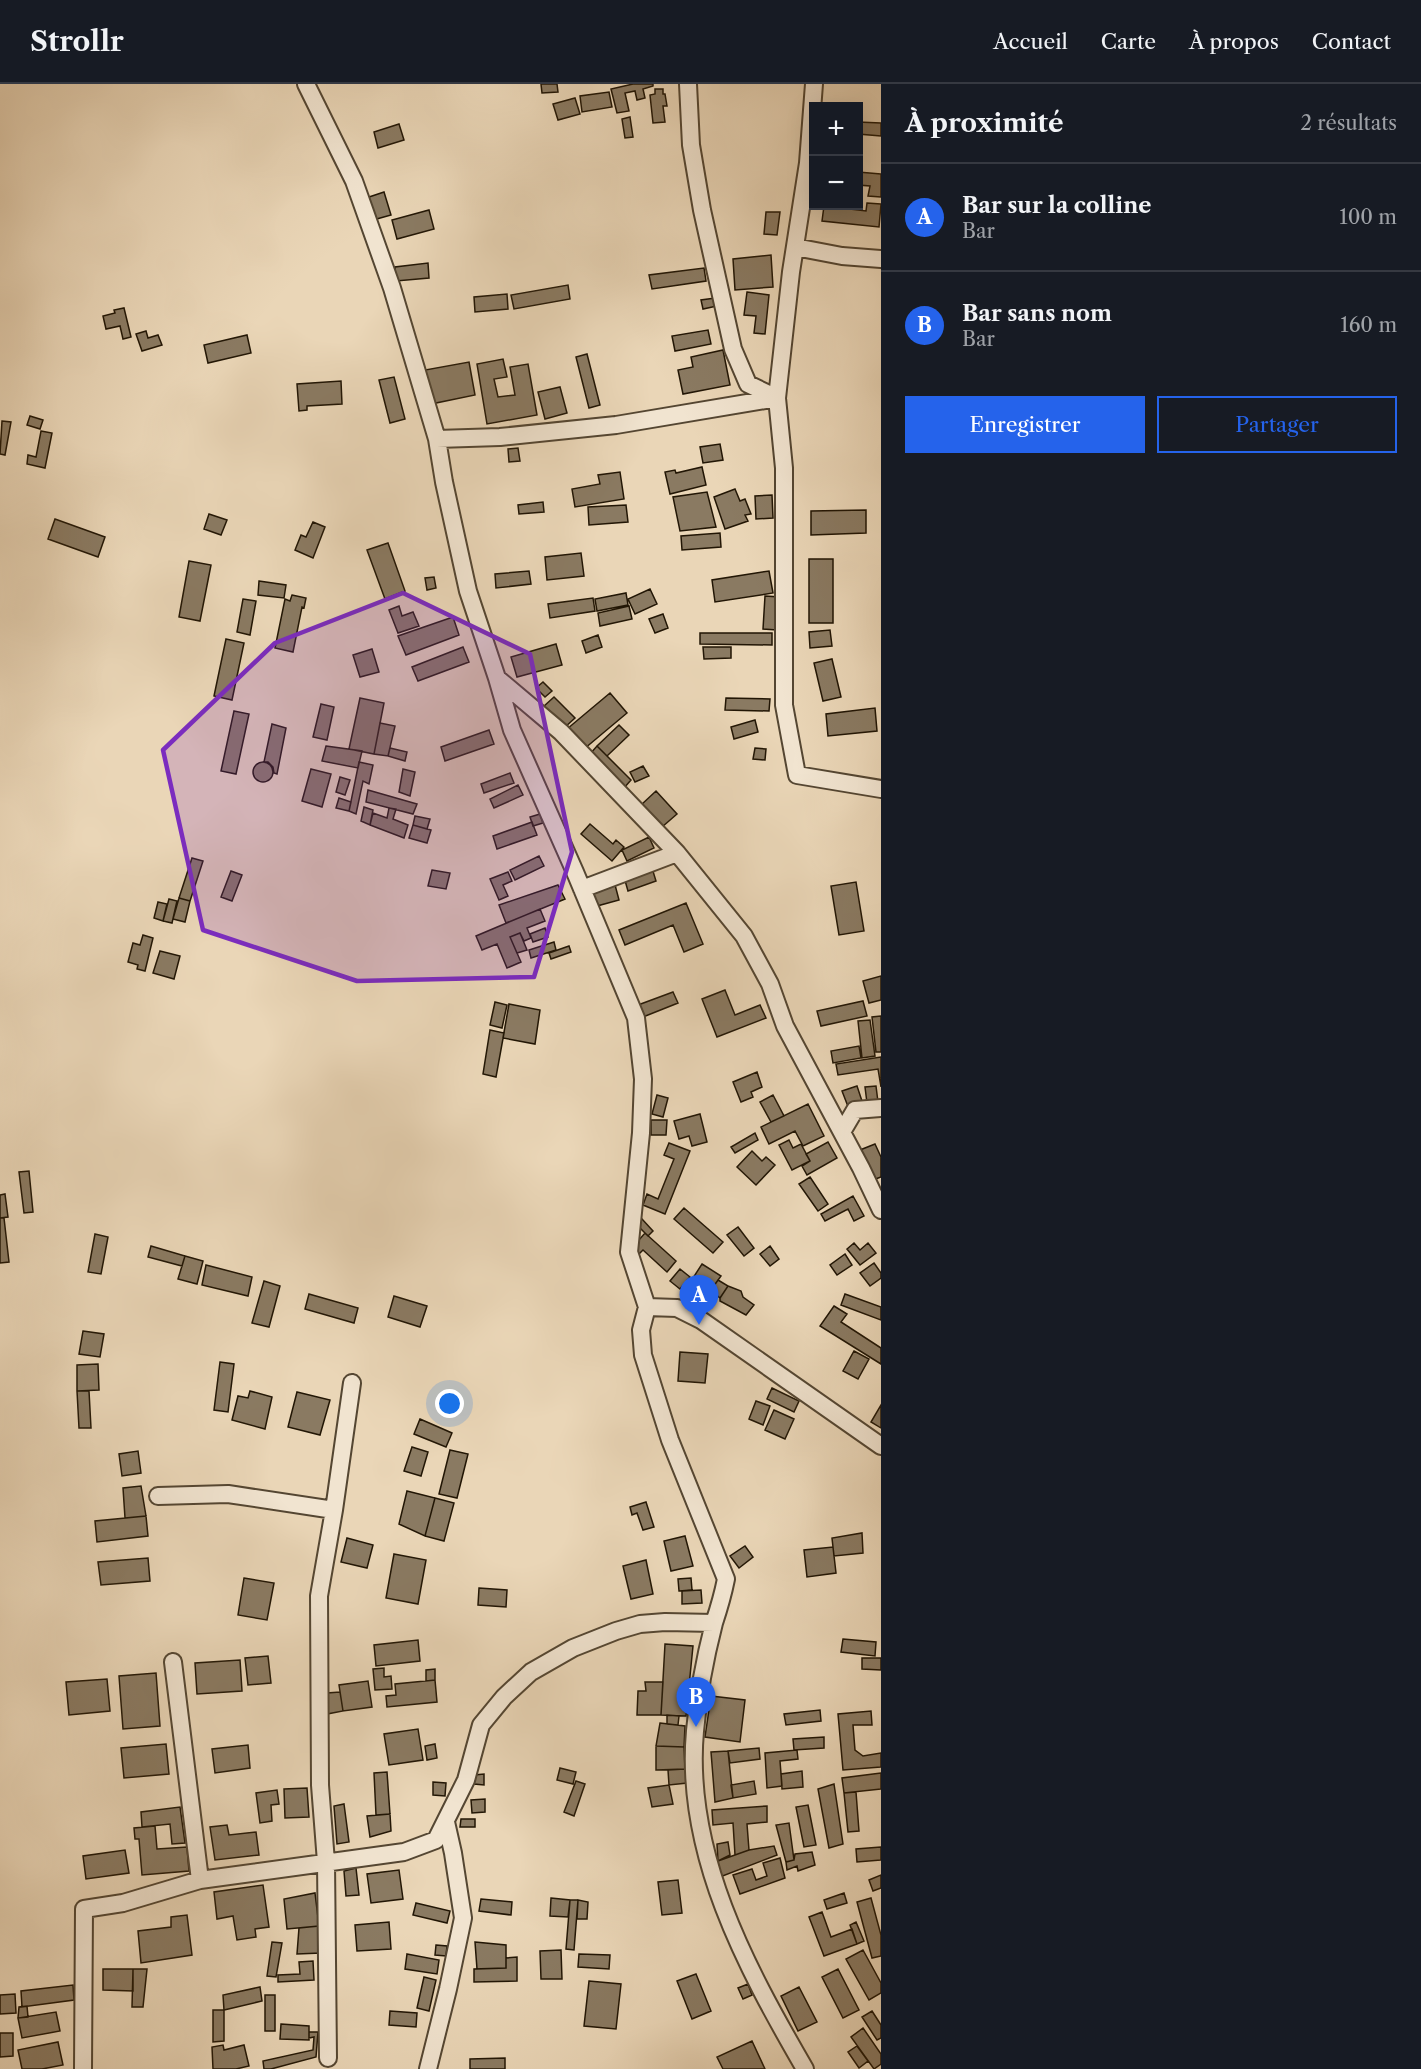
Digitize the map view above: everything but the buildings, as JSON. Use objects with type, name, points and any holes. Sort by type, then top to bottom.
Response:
[{"type":"street","points":[[306,84],[354,181],[392,288],[437,439],[468,591],[512,730],[636,1018],[643,1079],[641,1133],[629,1251],[648,1307],[641,1330],[643,1355],[670,1440],[726,1579],[699,1693],[693,1758],[695,1787],[706,1855],[725,1912],[779,2024],[805,2069]]},
{"type":"street","points":[[688,84],[691,145],[719,291],[733,349],[748,384],[777,398]]},
{"type":"street","points":[[814,84],[808,163],[795,247],[777,398],[784,468],[784,705],[797,775],[881,789]]},
{"type":"street","points":[[795,247],[842,256],[881,258]]},
{"type":"street","points":[[437,439],[500,437],[616,425],[777,398]]},
{"type":"street","points":[[497,678],[561,732],[677,853],[744,936],[770,984],[785,1026],[881,1210]]},
{"type":"street","points":[[582,889],[677,853]]},
{"type":"street","points":[[842,1132],[855,1110],[881,1108]]},
{"type":"street","points":[[648,1307],[677,1308],[702,1320],[881,1446]]},
{"type":"street","points":[[328,2058],[326,1862],[320,1785],[319,1596],[334,1510],[351,1383]]},
{"type":"street","points":[[158,1496],[228,1494],[334,1510]]},
{"type":"street","points":[[83,2069],[84,1909],[123,1903],[200,1880],[404,1852],[436,1840],[466,1780],[481,1725],[504,1697],[531,1672],[573,1648],[640,1624],[714,1623]]},
{"type":"street","points":[[173,1662],[200,1880]]},
{"type":"street","points":[[428,2069],[463,1918],[446,1822]]},
{"type":"highlighted area","points":[[403,593],[530,654],[572,852],[534,977],[357,981],[203,930],[163,750],[275,643]]},
{"type":"place","name":"Bar sur la colline","points":[[699,1325]]},
{"type":"place","name":"Bar sans nom","points":[[696,1727]]}]
